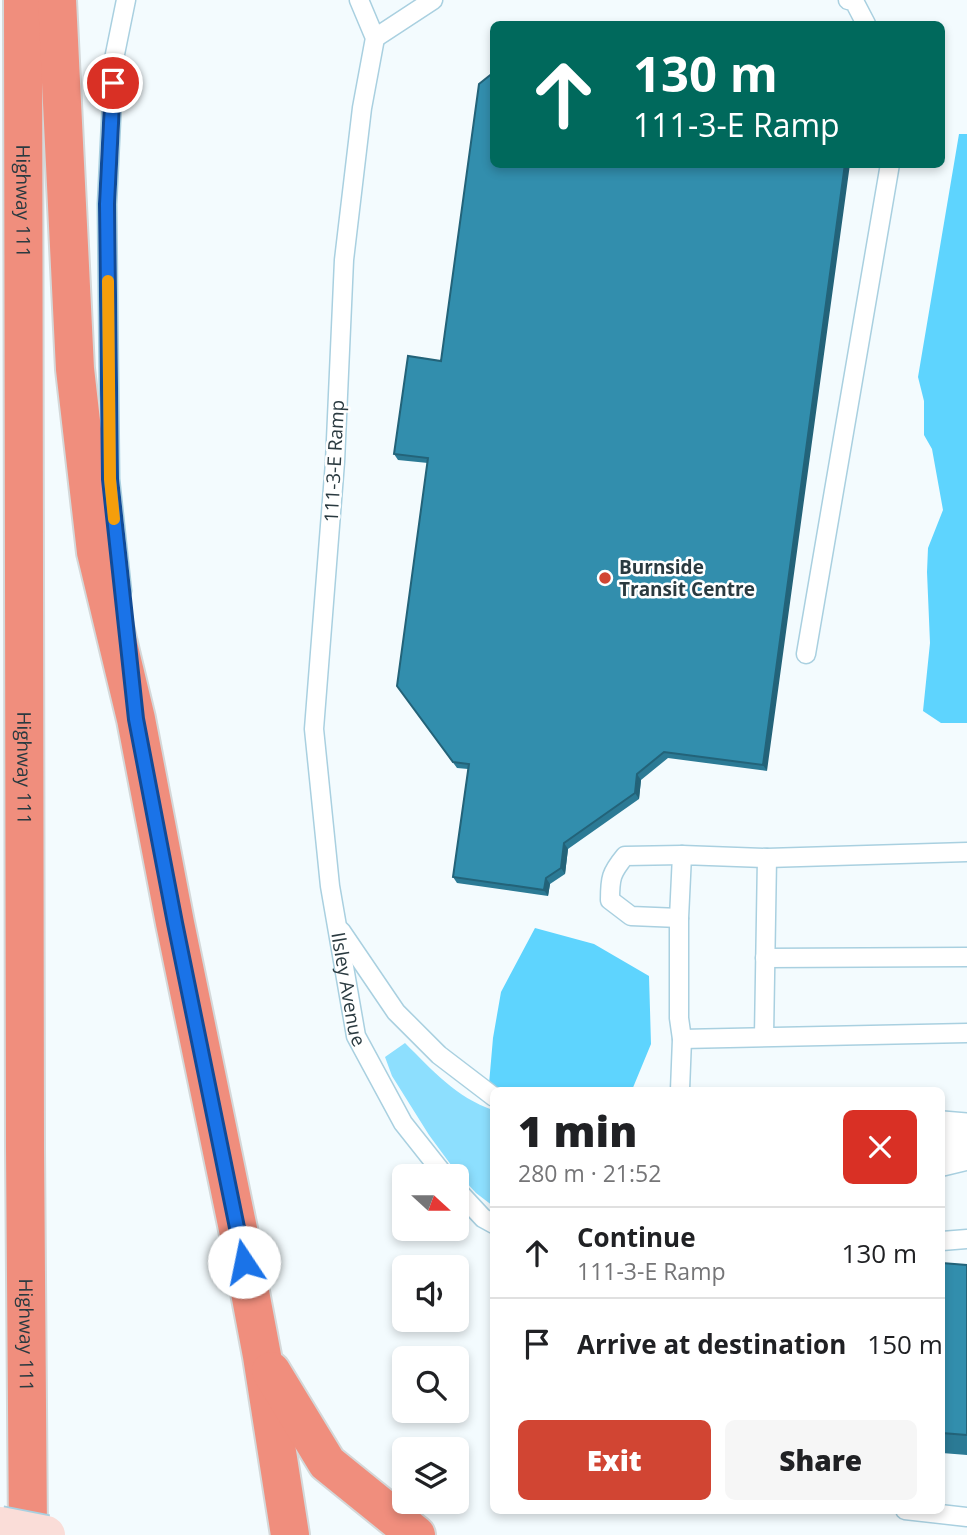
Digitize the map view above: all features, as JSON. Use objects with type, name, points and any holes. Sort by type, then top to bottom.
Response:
[{"type":"highway","name":"Highway 111","points":[[23,0],[28,1535]]},
{"type":"highway","points":[[57,0],[75,369],[96,552],[136,719],[225,1163],[262,1356],[290,1535]]},
{"type":"highway","points":[[262,1356],[327,1463],[416,1535]]},
{"type":"main road","points":[[0,1526],[46,1535]]},
{"type":"street","points":[[945,1129],[967,1132]]},
{"type":"street","points":[[945,1157],[967,1152]]},
{"type":"lane","points":[[126,0],[114,59],[107,204],[110,479],[136,719]]},
{"type":"lane","points":[[359,0],[375,37],[433,0]]},
{"type":"lane","points":[[848,0],[854,1],[864,21]]},
{"type":"lane","name":"111-3-E Ramp","points":[[337,926],[330,886],[314,729],[335,463],[344,260],[362,108],[375,37]]},
{"type":"lane","points":[[806,654],[889,168]]},
{"type":"lane","points":[[679,918],[631,916],[610,900],[614,869],[625,856],[767,858],[967,852]]},
{"type":"lane","points":[[680,1087],[681,855]]},
{"type":"lane","points":[[764,1036],[767,858]]},
{"type":"lane","name":"Ilsley Avenue","points":[[337,926],[396,1012],[439,1055],[490,1094]]},
{"type":"lane","name":"Ilsley Avenue","points":[[337,926],[356,1036],[403,1123],[435,1164]]},
{"type":"lane","points":[[765,958],[967,957]]},
{"type":"lane","points":[[682,1039],[967,1033]]},
{"type":"lane","points":[[469,1203],[490,1222]]},
{"type":"lane","points":[[945,1241],[967,1239]]},
{"type":"lane","points":[[940,1514],[967,1517]]},
{"type":"shaded area","points":[[959,134],[967,134],[967,723],[941,723],[923,711],[930,643],[928,548],[943,510],[932,449],[924,435],[924,401],[918,377]]},
{"type":"shaded area","points":[[535,928],[594,944],[649,976],[651,1044],[633,1087],[494,1087],[489,1084],[501,992]]},
{"type":"shaded area","points":[[405,1043],[456,1090],[490,1109],[490,1204],[469,1185],[469,1164],[450,1164],[392,1076],[385,1057]]},
{"type":"building","name":"Burnside Transit Centre","points":[[490,75],[490,168],[844,168],[763,765],[664,752],[637,774],[635,793],[564,843],[561,868],[546,878],[544,890],[453,877],[469,764],[453,762],[397,686],[428,458],[394,454],[408,356],[441,361],[479,84]]},
{"type":"building","points":[[945,1263],[967,1265],[967,1435],[945,1433]]},
{"type":"slow traffic","points":[[108,281],[110,479],[114,519]]},
{"type":"place","name":"Burnside Transit Centre","points":[[605,578]]},
{"type":"route","points":[[113,83],[107,204],[110,479],[136,719],[244,1262]]}]
